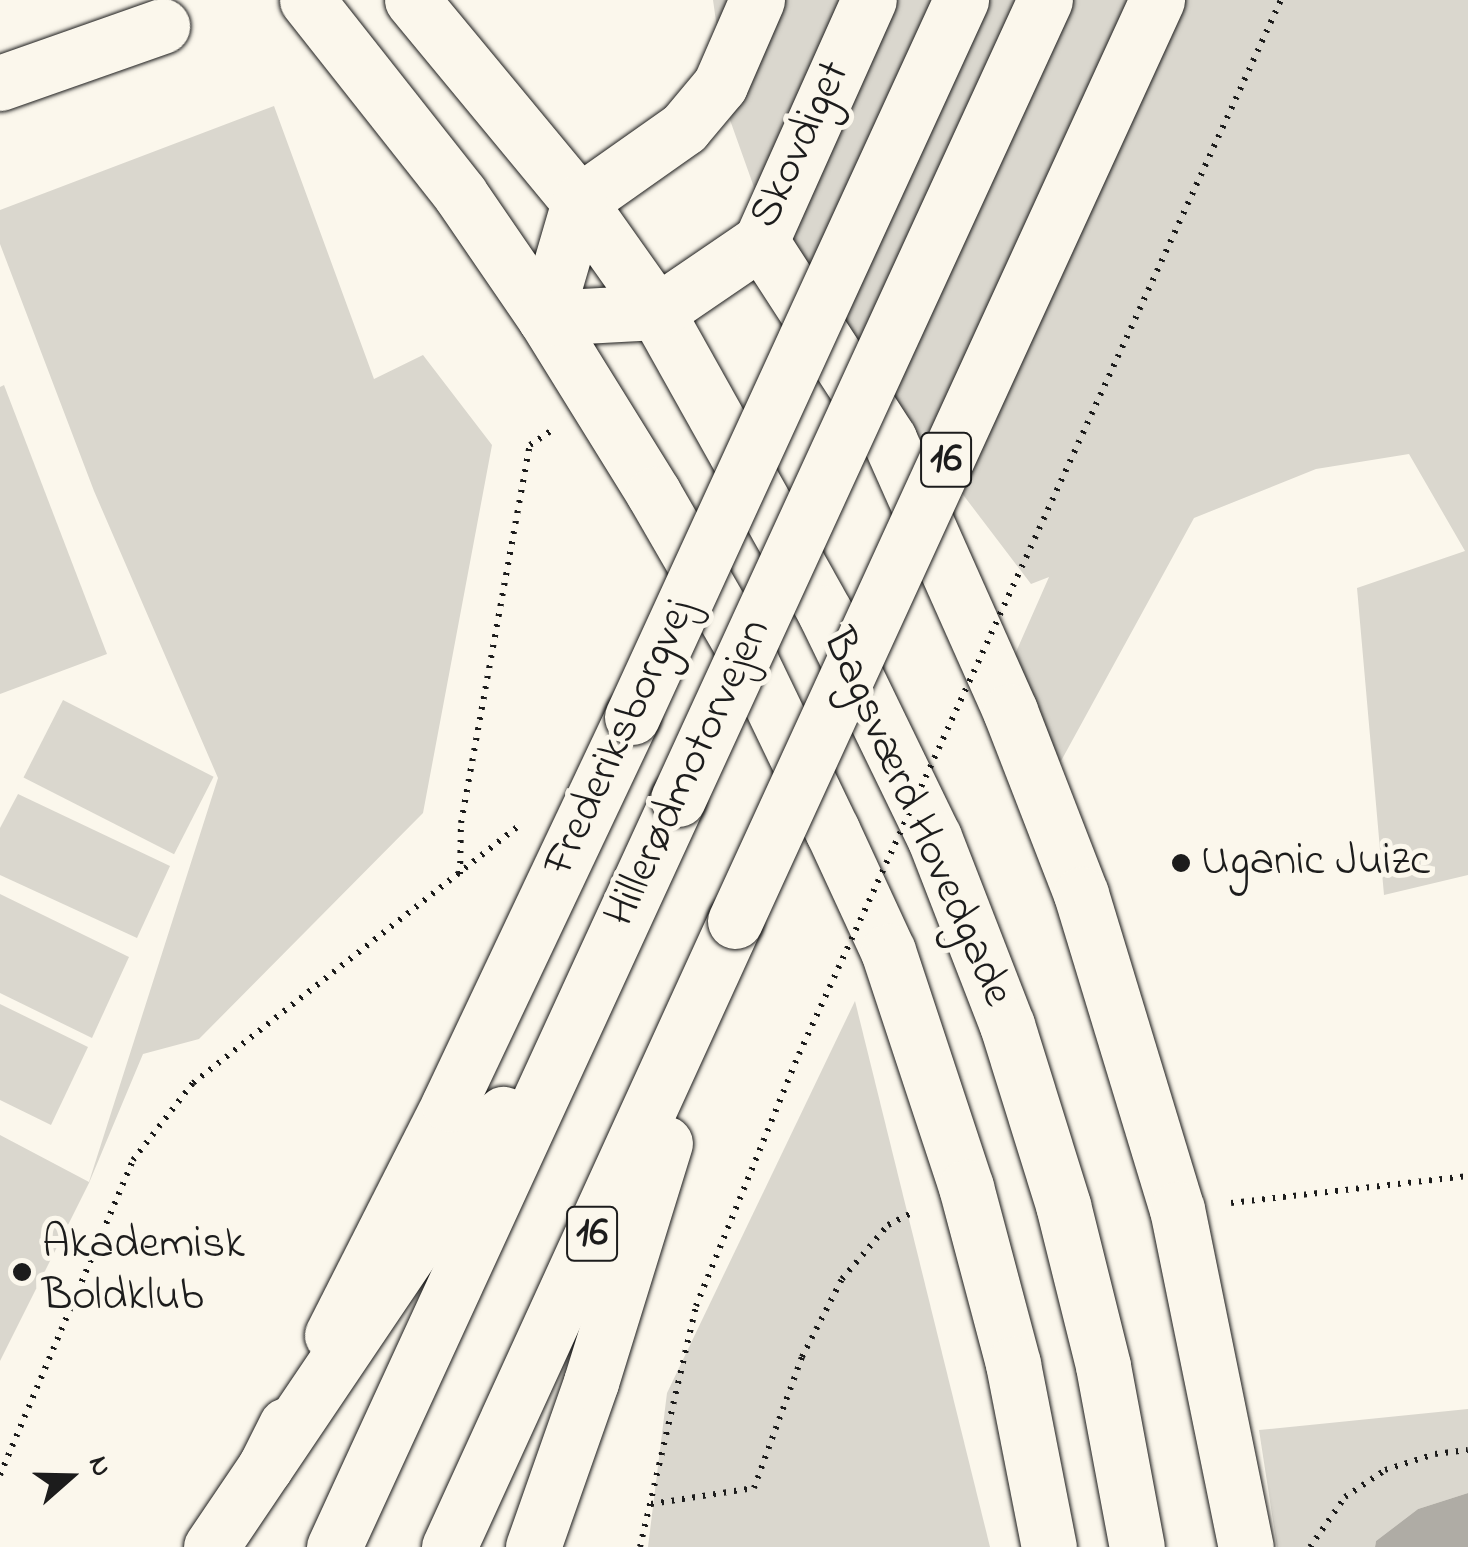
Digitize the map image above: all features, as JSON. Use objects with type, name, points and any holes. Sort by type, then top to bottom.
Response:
[{"type":"main road","points":[[307,0],[460,194],[545,318]]},
{"type":"main road","points":[[412,0],[579,202]]},
{"type":"main road","points":[[545,318],[579,202],[684,128],[720,85],[757,0]]},
{"type":"main road","name":"Skovdiget","points":[[657,312],[761,242],[869,0]]},
{"type":"main road","name":"Frederiksborgvej","points":[[265,1467],[449,1104],[632,718],[961,0]]},
{"type":"main road","name":"Hillerødmotorvejen","points":[[334,1547],[1045,0]]},
{"type":"main road","name":"16","points":[[449,1547],[1157,0]]},
{"type":"main road","points":[[0,83],[162,26]]},
{"type":"main road","name":"Bagsværd Hovedgade","points":[[579,202],[657,312],[826,613],[934,837],[994,990],[1063,1204],[1103,1366],[1137,1547]]},
{"type":"main road","points":[[761,242],[889,439],[1010,712],[1081,894],[1176,1209],[1246,1547]]},
{"type":"main road","points":[[545,318],[657,312]]},
{"type":"main road","name":"Bagsværd Hovedgade","points":[[545,318],[751,662],[888,951],[966,1187],[1013,1364],[1049,1547]]},
{"type":"main road","points":[[533,1547],[591,1382],[734,921]]},
{"type":"main road","points":[[211,1547],[594,979]]},
{"type":"path","points":[[640,1547],[696,1306],[800,1054],[1280,0]]},
{"type":"path","points":[[460,874],[461,823],[530,445],[597,402]]},
{"type":"path","points":[[0,1475],[133,1160],[194,1083],[524,821]]},
{"type":"path","points":[[1176,1209],[1468,1176]]},
{"type":"path","points":[[651,1504],[754,1488],[802,1356],[842,1278],[888,1225],[966,1187]]},
{"type":"path","points":[[1310,1547],[1345,1496],[1385,1470],[1435,1454],[1468,1450]]},
{"type":"shaded area","points":[[713,0],[1468,0],[1468,875],[1384,895],[1357,588],[1465,551],[1409,454],[1316,469],[1194,518],[1055,772],[1012,661],[1049,577],[1031,584],[776,249],[730,120]]},
{"type":"shaded area","points":[[274,106],[374,379],[423,355],[492,445],[423,813],[199,1039],[143,1054],[89,1183],[0,1361],[0,1135],[89,1182],[218,778],[94,491],[0,244],[0,210]]},
{"type":"shaded area","points":[[4,385],[107,654],[0,694],[0,387]]},
{"type":"shaded area","points":[[63,700],[214,777],[174,854],[24,778]]},
{"type":"shaded area","points":[[18,794],[170,866],[137,938],[0,875],[0,828]]},
{"type":"shaded area","points":[[0,894],[129,957],[92,1038],[0,993]]},
{"type":"shaded area","points":[[855,1001],[990,1547],[648,1547],[667,1393]]},
{"type":"shaded area","points":[[0,1004],[88,1047],[51,1125],[0,1100]]},
{"type":"shaded area","points":[[1468,1409],[1468,1493],[1418,1509],[1376,1541],[1375,1547],[1277,1547],[1259,1430]]},
{"type":"shaded area","points":[[1468,1493],[1468,1547],[1375,1547],[1376,1541],[1418,1509]]},
{"type":"place","name":"Uganic Juizc","points":[[1181,863]]},
{"type":"place","name":"Akademisk Boldklub","points":[[22,1272]]}]
